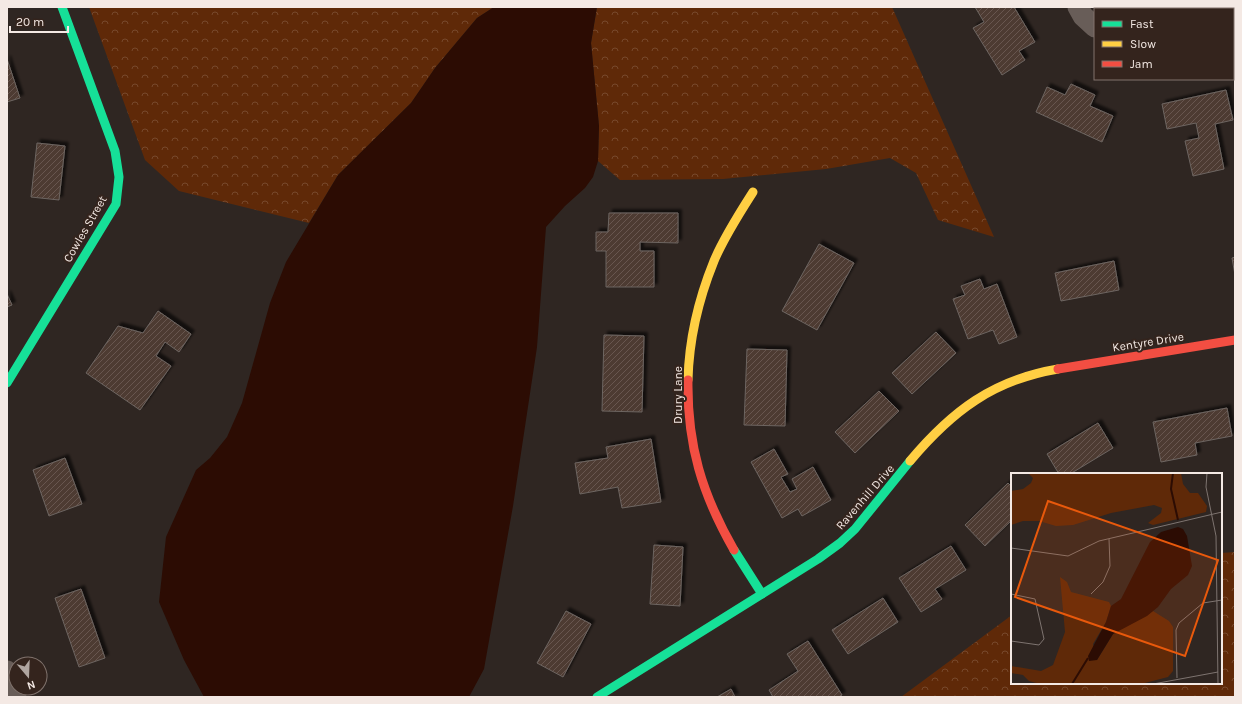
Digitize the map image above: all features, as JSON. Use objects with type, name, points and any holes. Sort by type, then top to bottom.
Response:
[{"type":"street","name":"Cowles Street","points":[[7,383],[116,204],[119,177],[115,151],[62,7]]},
{"type":"street","points":[[1078,7],[1083,16],[1094,26]]},
{"type":"street","name":"Drury Lane","points":[[753,192],[731,226],[714,262],[701,300],[692,339],[688,379],[689,419],[692,445],[703,484],[718,520],[737,556],[762,594]]},
{"type":"street","name":"Kentyre Drive","points":[[1065,368],[1235,340]]},
{"type":"street","name":"Ravenhill Drive","points":[[597,697],[818,559],[839,543],[859,525],[927,441],[966,405],[1013,379],[1039,372],[1065,368]]},
{"type":"street","points":[[7,671],[16,697]]},
{"type":"green space","points":[[89,7],[494,7],[477,18],[435,68],[411,103],[338,175],[309,223],[179,191],[145,160]]},
{"type":"green space","points":[[597,7],[892,7],[994,237],[938,220],[916,173],[890,158],[826,169],[723,179],[620,180],[598,161],[599,126],[591,43]]},
{"type":"green space","points":[[1235,552],[1235,697],[901,697],[1011,616],[1011,684],[1222,684],[1222,553]]},
{"type":"shaded area","points":[[494,7],[597,7],[591,43],[599,126],[598,161],[593,177],[585,188],[565,206],[546,227],[537,347],[513,506],[484,669],[469,697],[204,697],[184,660],[159,602],[166,537],[196,470],[210,458],[227,437],[242,403],[270,303],[286,262],[338,175],[411,103],[435,68],[477,18]]},
{"type":"building","points":[[975,7],[1014,7],[1035,42],[1019,51],[1025,60],[1002,75],[973,28],[984,22]]},
{"type":"building","points":[[7,59],[20,98],[7,102]]},
{"type":"building","points":[[1071,84],[1095,95],[1090,106],[1113,116],[1102,142],[1036,112],[1047,87],[1065,95]]},
{"type":"building","points":[[1226,90],[1233,120],[1215,124],[1224,169],[1193,176],[1185,141],[1199,138],[1196,123],[1167,129],[1162,104]]},
{"type":"building","points":[[37,143],[65,146],[59,200],[31,197]]},
{"type":"building","points":[[609,213],[678,213],[678,243],[640,242],[640,251],[654,251],[654,287],[606,287],[606,251],[596,251],[596,232],[608,232]]},
{"type":"building","points":[[819,244],[854,263],[817,330],[782,311]]},
{"type":"building","points":[[1235,257],[1235,275],[1232,258]]},
{"type":"building","points":[[1114,261],[1119,290],[1061,301],[1055,273]]},
{"type":"building","points":[[980,279],[984,289],[997,284],[1017,337],[999,344],[993,330],[968,339],[953,299],[965,295],[961,286]]},
{"type":"building","points":[[7,294],[12,305],[7,307]]},
{"type":"building","points":[[158,311],[191,334],[179,352],[165,342],[156,356],[171,366],[140,410],[86,373],[118,326],[143,333]]},
{"type":"building","points":[[936,332],[956,353],[912,394],[892,373]]},
{"type":"building","points":[[604,335],[644,336],[642,412],[602,411]]},
{"type":"building","points":[[747,349],[787,350],[785,426],[744,425]]},
{"type":"building","points":[[879,391],[899,411],[855,453],[835,432]]},
{"type":"building","points":[[1227,408],[1232,436],[1195,443],[1197,455],[1161,462],[1153,422]]},
{"type":"building","points":[[1098,423],[1113,448],[1072,473],[1058,473],[1047,454]]},
{"type":"building","points":[[651,439],[661,502],[622,508],[618,487],[580,494],[575,463],[608,458],[606,447]]},
{"type":"building","points":[[774,449],[788,474],[781,477],[790,492],[797,489],[792,479],[813,467],[831,500],[802,516],[798,509],[782,518],[751,462]]},
{"type":"building","points":[[65,458],[82,504],[49,516],[33,470]]},
{"type":"building","points":[[1008,483],[1011,486],[1011,521],[985,546],[965,525]]},
{"type":"building","points":[[654,545],[683,547],[680,606],[650,604]]},
{"type":"building","points":[[951,546],[966,570],[935,589],[942,599],[921,612],[899,578]]},
{"type":"building","points":[[81,589],[105,658],[79,667],[55,598]]},
{"type":"building","points":[[883,598],[898,622],[848,654],[832,630]]},
{"type":"building","points":[[566,611],[591,624],[563,677],[537,663]]},
{"type":"building","points":[[808,641],[842,695],[839,697],[773,697],[769,690],[798,671],[787,654]]},
{"type":"building","points":[[731,689],[735,697],[717,697]]},
{"type":"traffic: fast","points":[[7,383],[116,204],[119,177],[115,151],[62,7]]},
{"type":"traffic: fast","points":[[597,697],[818,559],[840,543],[855,529],[910,461]]},
{"type":"traffic: fast","points":[[734,550],[762,594]]},
{"type":"traffic: slow","points":[[688,380],[690,350],[696,319],[699,304],[709,275],[722,243],[753,192]]},
{"type":"traffic: slow","points":[[910,461],[942,427],[975,400],[1013,381],[1058,369]]},
{"type":"traffic: jam","points":[[1058,369],[1235,340]]},
{"type":"traffic: jam","points":[[688,380],[690,426],[699,468],[713,509],[734,550]]}]
